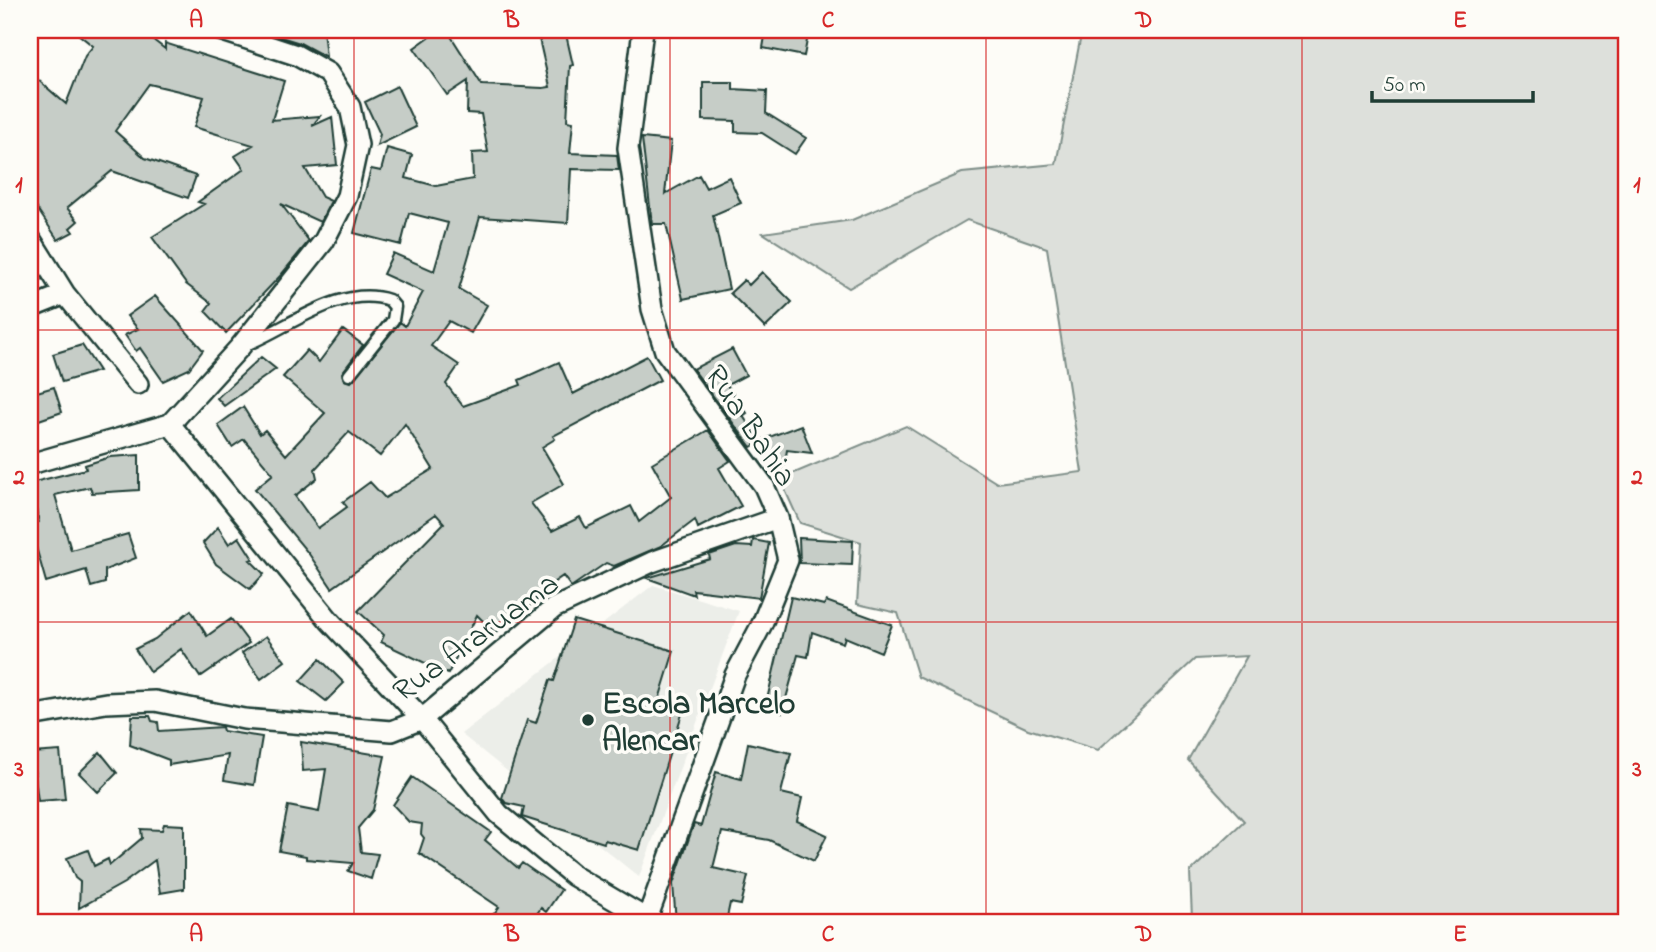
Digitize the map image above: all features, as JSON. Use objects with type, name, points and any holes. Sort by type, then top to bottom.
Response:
[{"type":"street","points":[[30,464],[170,424],[240,347],[324,241],[347,196],[358,145],[350,107],[328,73],[296,55],[220,30]]},
{"type":"street","name":"Rua Bahia","points":[[643,30],[628,148],[652,309],[665,351],[764,486],[778,517],[788,560],[762,624],[735,675],[647,921]]},
{"type":"street","points":[[30,238],[65,293],[138,384]]},
{"type":"street","points":[[30,308],[65,293]]},
{"type":"street","points":[[170,424],[329,620],[422,719],[499,814],[574,876],[647,921]]},
{"type":"street","name":"Rua Araruama","points":[[30,716],[106,703],[155,701],[244,719],[392,731],[422,719],[554,608],[652,562],[778,517]]},
{"type":"lane","points":[[240,347],[314,311],[349,298],[363,296],[389,300],[395,307],[393,320],[349,375]]},
{"type":"shaded area","points":[[1082,30],[1626,30],[1626,922],[1203,922],[1192,918],[1190,872],[1244,821],[1188,760],[1247,656],[1195,659],[1098,750],[1028,729],[918,677],[898,613],[857,604],[861,542],[800,523],[780,479],[906,426],[997,483],[1082,472],[1047,248],[967,220],[849,288],[763,233],[852,220],[962,173],[1056,164]]},
{"type":"shaded area","name":"Escola Marcelo Alencar","points":[[653,585],[739,611],[639,877],[461,734]]},
{"type":"building","points":[[73,30],[140,30],[165,49],[165,43],[284,81],[272,120],[320,116],[312,126],[332,117],[337,165],[305,168],[322,197],[331,201],[320,222],[281,204],[309,241],[226,333],[205,311],[211,303],[186,284],[152,237],[204,204],[198,202],[244,169],[235,156],[253,145],[194,127],[204,97],[149,84],[115,131],[145,158],[196,176],[188,198],[112,171],[67,208],[78,221],[70,228],[73,232],[58,240],[30,198],[30,73],[66,104],[85,56],[93,46]]},
{"type":"building","points":[[258,30],[323,30],[326,57],[300,43]]},
{"type":"building","points":[[439,30],[447,30],[482,85],[543,88],[550,87],[537,30],[565,30],[573,65],[570,66],[567,121],[573,122],[570,153],[617,155],[619,170],[571,169],[568,223],[480,217],[459,289],[487,305],[471,333],[449,321],[431,346],[459,365],[446,384],[463,406],[521,385],[519,380],[559,362],[573,394],[647,356],[660,380],[553,436],[555,439],[542,447],[564,484],[531,503],[552,531],[580,517],[586,528],[631,506],[639,522],[671,497],[652,463],[708,430],[730,461],[719,468],[741,506],[698,528],[695,520],[661,546],[614,566],[606,563],[571,587],[563,576],[534,596],[537,600],[495,633],[477,615],[448,674],[381,642],[384,635],[358,611],[444,523],[436,514],[332,588],[309,554],[255,489],[273,474],[244,439],[232,447],[218,425],[243,407],[260,434],[265,430],[286,455],[325,413],[283,377],[307,350],[319,362],[343,330],[363,345],[342,373],[344,380],[351,382],[400,322],[405,326],[423,292],[383,274],[393,253],[434,271],[448,223],[409,213],[401,245],[354,233],[371,169],[381,171],[387,148],[412,155],[406,178],[436,186],[473,179],[472,153],[488,152],[481,114],[467,113],[468,81],[447,95],[414,48]],"holes":[[[405,424],[433,469],[385,498],[370,482],[343,502],[347,507],[318,528],[295,496],[317,478],[315,469],[349,432],[380,456]]]},
{"type":"building","points":[[766,30],[809,30],[804,56],[763,48]]},
{"type":"building","points":[[703,82],[733,82],[733,89],[767,91],[766,113],[806,138],[795,154],[762,133],[735,132],[735,121],[703,120]]},
{"type":"building","points":[[397,86],[416,127],[377,146],[380,134],[365,102]]},
{"type":"building","points":[[642,138],[671,141],[665,194],[699,175],[706,188],[729,177],[741,203],[713,215],[729,289],[683,299],[666,224],[652,224]]},
{"type":"building","points":[[762,272],[792,302],[765,328],[730,293],[744,280],[749,285]]},
{"type":"building","points":[[155,296],[203,350],[189,369],[163,381],[140,348],[136,351],[125,335],[138,329],[127,316]]},
{"type":"building","points":[[82,345],[99,371],[62,382],[53,354]]},
{"type":"building","points":[[732,349],[746,375],[727,385],[747,413],[743,416],[760,442],[751,447],[693,369]]},
{"type":"building","points":[[261,357],[276,369],[224,406],[217,398]]},
{"type":"building","points":[[54,387],[62,412],[30,423],[30,394]]},
{"type":"building","points":[[801,425],[812,453],[787,450],[781,484],[764,439]]},
{"type":"building","points":[[139,455],[139,490],[92,493],[90,487],[55,495],[71,550],[128,534],[136,558],[105,570],[105,583],[91,587],[86,570],[46,582],[30,526],[39,522],[30,483],[86,469],[85,465],[110,457]]},
{"type":"building","points":[[218,527],[229,544],[239,537],[253,559],[250,560],[264,574],[250,589],[216,564],[203,543]]},
{"type":"building","points":[[799,538],[853,541],[852,565],[800,563]]},
{"type":"building","points":[[753,540],[769,543],[759,598],[693,590],[694,595],[647,578],[710,559],[709,555],[736,546],[752,547]]},
{"type":"building","points":[[791,597],[824,605],[826,601],[892,625],[881,652],[845,637],[843,643],[812,632],[808,657],[798,655],[782,713],[765,708]]},
{"type":"building","points":[[191,610],[207,636],[231,619],[249,643],[200,677],[181,649],[150,672],[135,649],[155,639]]},
{"type":"building","name":"Escola Marcelo Alencar","points":[[574,620],[674,651],[657,706],[682,714],[639,850],[605,840],[604,843],[522,817],[524,807],[506,803],[502,798],[527,720],[536,723],[550,680],[554,681]]},
{"type":"building","points":[[266,636],[285,661],[261,679],[242,653]]},
{"type":"building","points":[[320,659],[344,683],[326,701],[300,681]]},
{"type":"building","points":[[132,716],[150,716],[152,721],[158,722],[159,731],[222,727],[223,731],[262,737],[254,785],[224,780],[228,755],[169,765],[169,760],[130,745]]},
{"type":"building","points":[[301,742],[385,756],[373,810],[358,828],[361,852],[378,854],[371,879],[348,871],[353,863],[306,859],[306,856],[279,851],[288,806],[319,812],[326,769],[303,771]]},
{"type":"building","points":[[748,743],[791,753],[781,793],[802,798],[797,821],[827,835],[814,861],[769,840],[722,832],[713,868],[748,876],[741,905],[730,903],[726,922],[676,922],[673,884],[694,824],[701,826],[716,772],[741,779]]},
{"type":"building","points":[[60,751],[65,799],[38,801],[32,753]]},
{"type":"building","points":[[100,752],[117,773],[98,792],[79,773]]},
{"type":"building","points":[[412,777],[491,832],[485,840],[518,868],[522,863],[561,890],[546,912],[541,908],[531,922],[504,922],[493,915],[499,907],[419,853],[424,838],[421,834],[422,824],[409,822],[393,805]]},
{"type":"building","points":[[164,824],[184,825],[184,889],[160,893],[155,860],[124,883],[79,908],[80,882],[75,878],[67,858],[88,850],[94,866],[108,859],[110,865],[142,838],[141,829],[162,830]]},
{"type":"place","name":"Escola Marcelo Alencar","points":[[588,720]]}]
